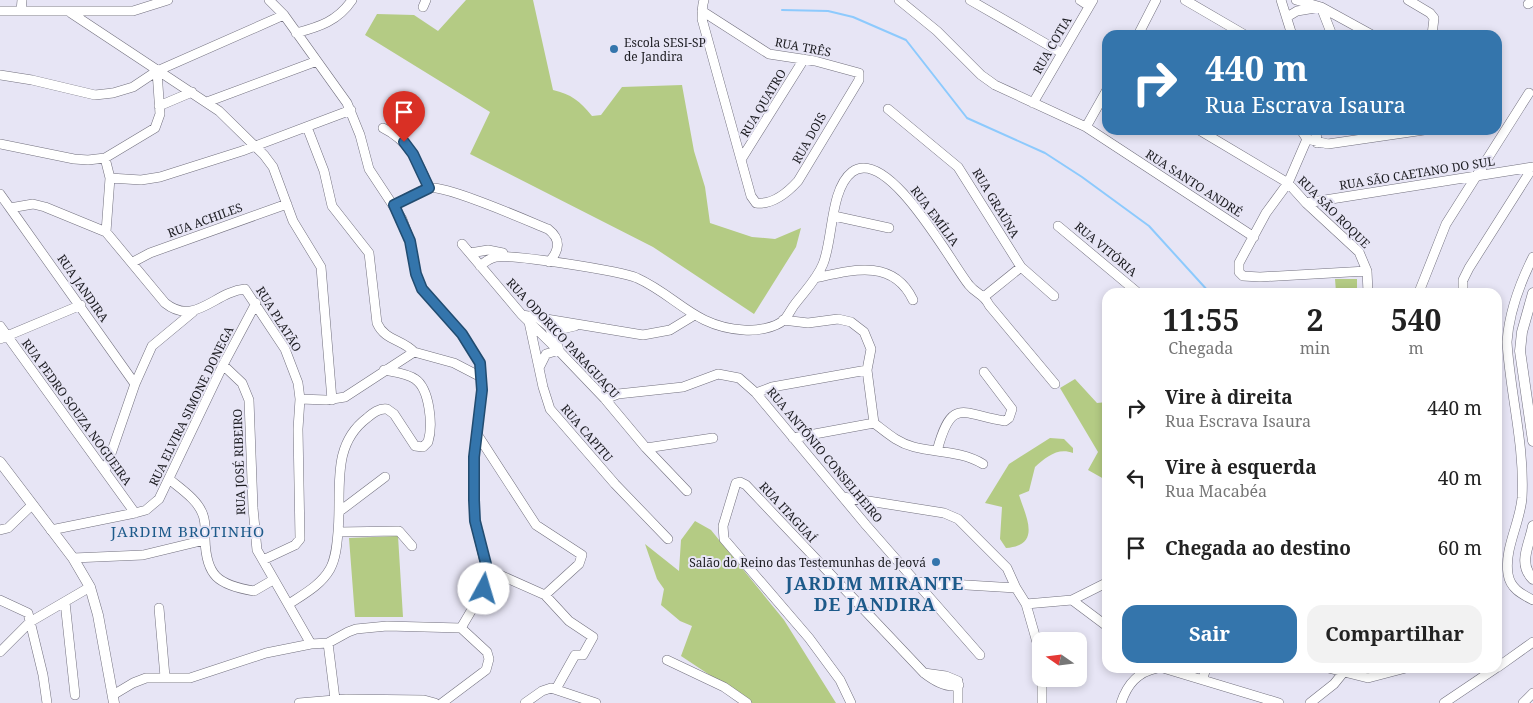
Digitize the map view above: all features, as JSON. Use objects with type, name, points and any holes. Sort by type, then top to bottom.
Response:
[{"type":"main road","points":[[1533,294],[1522,332],[1520,351],[1533,441]]},
{"type":"main road","points":[[0,462],[73,558],[90,588],[98,615],[113,699]]},
{"type":"main road","points":[[1533,526],[1525,558],[1526,570],[1533,579]]},
{"type":"street","points":[[21,12],[22,0]]},
{"type":"street","points":[[0,11],[71,13],[133,11],[153,3],[168,0]]},
{"type":"street","points":[[269,0],[284,15],[350,110],[369,169],[394,205],[410,241],[416,274],[422,289],[472,348],[480,363],[482,390],[474,476],[475,521],[487,572],[484,589],[460,628]]},
{"type":"street","points":[[296,33],[321,27],[333,21],[352,0]]},
{"type":"street","points":[[704,0],[702,11],[705,30],[742,158]]},
{"type":"street","name":"RUA SANTO ANDRÉ","points":[[899,0],[938,31],[980,75],[995,85],[1086,127],[1254,237]]},
{"type":"street","points":[[970,0],[1062,53]]},
{"type":"street","points":[[1080,0],[1091,3]]},
{"type":"street","points":[[1142,30],[1156,0]]},
{"type":"street","points":[[1185,0],[1236,30]]},
{"type":"street","points":[[1281,0],[1291,30]]},
{"type":"street","points":[[1296,0],[1323,3],[1364,30]]},
{"type":"street","points":[[1414,2],[1434,18],[1433,30]]},
{"type":"street","name":"RUA COTIA","points":[[1033,103],[1091,3]]},
{"type":"street","points":[[1287,18],[1297,11],[1323,3]]},
{"type":"street","points":[[1323,3],[1331,30]]},
{"type":"street","name":"RUA TRÊS","points":[[702,11],[769,54],[804,59],[852,70]]},
{"type":"street","points":[[71,13],[230,119],[256,146],[272,168],[293,221],[321,267],[332,400]]},
{"type":"street","points":[[0,76],[32,80],[95,95],[114,93],[133,87],[157,71],[284,15]]},
{"type":"street","name":"RUA QUATRO","points":[[742,158],[804,59]]},
{"type":"street","points":[[206,102],[317,61]]},
{"type":"street","name":"RUA DOIS","points":[[742,158],[754,202],[759,204],[785,194],[798,181],[859,80],[859,73],[852,70]]},
{"type":"street","points":[[0,144],[74,159],[105,158],[155,128],[159,122],[157,71]]},
{"type":"street","points":[[159,106],[192,92]]},
{"type":"street","points":[[1502,134],[1529,93]]},
{"type":"street","points":[[1086,127],[1102,99]]},
{"type":"street","name":"RUA GRAÚNA","points":[[888,109],[958,167],[1021,267],[1054,296]]},
{"type":"street","points":[[110,178],[141,180],[160,177],[256,146],[350,110]]},
{"type":"street","points":[[307,127],[324,171],[332,206],[370,252],[377,318],[381,331],[389,338],[409,347],[414,352],[454,363],[481,377]]},
{"type":"street","points":[[383,128],[397,135],[408,148],[429,188]]},
{"type":"street","name":"RUA SÃO ROQUE","points":[[1207,135],[1288,183],[1306,204],[1359,252],[1367,271]]},
{"type":"street","points":[[1304,135],[1307,139],[1317,143],[1346,142],[1392,135]]},
{"type":"street","points":[[1316,135],[1317,143]]},
{"type":"street","points":[[1421,288],[1446,224],[1502,135]]},
{"type":"street","points":[[1307,139],[1288,183],[1266,213],[1240,263],[1239,272],[1243,276],[1260,277],[1367,271],[1368,288]]},
{"type":"street","points":[[105,158],[110,178],[106,232]]},
{"type":"street","points":[[1463,288],[1463,280],[1469,268],[1533,167]]},
{"type":"street","name":"RUA SÃO CAETANO DO SUL","points":[[1306,204],[1533,167]]},
{"type":"street","name":"RUA EMÍLIA","points":[[783,320],[816,278],[827,252],[841,187],[852,172],[864,168],[878,172],[893,183],[920,214],[969,285],[985,296],[989,305],[1055,384]]},
{"type":"street","points":[[394,205],[429,188],[438,188],[474,200],[548,229],[558,240],[557,251],[549,262]]},
{"type":"street","points":[[0,194],[10,208],[33,204],[106,232],[133,262],[165,303],[176,311],[193,312]]},
{"type":"street","name":"RUA ACHILES","points":[[133,262],[150,253],[287,204]]},
{"type":"street","name":"RUA JANDIRA","points":[[10,208],[81,305],[135,384]]},
{"type":"street","points":[[834,216],[888,228]]},
{"type":"street","name":"RUA VITÓRIA","points":[[1058,226],[1133,288]]},
{"type":"street","name":"RUA ODORICO PARAGUAÇU","points":[[462,244],[522,315],[533,319],[555,348],[605,399],[646,448],[687,491]]},
{"type":"street","points":[[470,253],[488,250],[516,257],[638,278],[693,316],[719,326],[746,331],[759,329],[783,320],[808,323],[838,319],[850,322],[864,332],[871,348],[867,370],[874,423]]},
{"type":"street","points":[[480,266],[491,258],[516,257]]},
{"type":"street","points":[[1533,257],[1520,287],[1508,326],[1507,342],[1522,482],[1520,514],[1509,556],[1508,574],[1514,588],[1533,600]]},
{"type":"street","points":[[985,296],[1021,267]]},
{"type":"street","points":[[816,278],[857,269],[876,270],[900,281],[908,289],[913,300]]},
{"type":"street","points":[[1126,288],[1127,282]]},
{"type":"street","name":"RUA PLATÃO","points":[[105,471],[135,384],[152,346],[193,312],[240,289],[247,290],[293,366],[300,399],[298,429],[300,538],[295,545],[263,560]]},
{"type":"street","name":"RUA ELVIRA SIMONE DONEGA","points":[[51,530],[146,510],[159,499],[223,365],[256,304]]},
{"type":"street","points":[[3,338],[81,305]]},
{"type":"street","points":[[533,319],[595,326],[643,335],[670,330],[693,316]]},
{"type":"street","name":"RUA CAPITU","points":[[533,319],[532,334],[546,399],[556,418],[668,539]]},
{"type":"street","name":"RUA PEDRO SOUZA NOGUEIRA","points":[[0,326],[3,338],[135,513]]},
{"type":"street","points":[[539,368],[544,356],[555,348],[558,333],[566,328],[595,326]]},
{"type":"street","points":[[532,334],[555,348]]},
{"type":"street","points":[[300,399],[332,400],[345,397],[414,352]]},
{"type":"street","name":"RUA JOSÉ RIBEIRO","points":[[223,365],[242,383],[249,400],[255,542],[273,580],[289,604],[311,644]]},
{"type":"street","points":[[289,604],[315,587],[330,569],[335,556],[340,511],[341,458],[349,436],[363,421],[379,410],[387,408],[394,414],[415,446],[423,447],[428,442],[428,413],[420,384],[414,378],[384,370]]},
{"type":"street","points":[[756,392],[867,370]]},
{"type":"street","points":[[937,451],[945,428],[958,413],[965,411],[1005,420],[1010,418],[1012,409],[984,372]]},
{"type":"street","name":"RUA ANTÔNIO CONSELHEIRO","points":[[605,399],[618,394],[683,387],[718,374],[740,378],[756,392],[792,438],[980,655]]},
{"type":"street","points":[[792,438],[874,423],[902,443],[970,457],[983,464]]},
{"type":"street","points":[[477,434],[536,525],[582,556],[579,564],[545,595]]},
{"type":"street","points":[[646,448],[713,438]]},
{"type":"street","points":[[340,511],[385,477]]},
{"type":"street","points":[[169,479],[188,494],[201,511],[205,523],[208,564],[216,578],[235,586],[254,590],[273,580]]},
{"type":"street","name":"RUA ITAGUAÍ","points":[[852,703],[840,680],[809,638],[724,538],[723,526],[736,483],[740,482],[746,485],[924,673],[941,683],[954,686],[959,684],[958,703]]},
{"type":"street","points":[[843,497],[952,515],[1007,568],[1026,604],[1034,632]]},
{"type":"street","points":[[0,530],[8,528],[32,505]]},
{"type":"street","points":[[338,532],[399,531],[412,546]]},
{"type":"street","points":[[73,558],[143,555],[205,540]]},
{"type":"street","points":[[487,572],[500,575],[545,595],[568,621],[592,634],[593,640],[587,650],[582,656],[575,654],[556,689]]},
{"type":"street","points":[[917,582],[1016,588]]},
{"type":"street","points":[[1026,604],[1072,600],[1102,585]]},
{"type":"street","points":[[0,652],[30,622],[90,588]]},
{"type":"street","points":[[0,600],[24,609],[28,613],[43,675],[47,703]]},
{"type":"street","points":[[1072,600],[1102,622]]},
{"type":"street","points":[[65,602],[75,695]]},
{"type":"street","points":[[159,608],[166,676]]},
{"type":"street","points":[[113,699],[139,681],[166,676],[190,678],[266,653],[311,644],[328,643],[348,632],[365,628],[416,626],[460,628],[487,652],[488,665],[486,670],[442,703]]},
{"type":"street","points":[[1502,664],[1533,642]]},
{"type":"street","points":[[328,643],[334,699]]},
{"type":"street","points":[[667,660],[724,687],[747,703]]},
{"type":"street","points":[[1121,703],[1124,694],[1138,673]]},
{"type":"street","points":[[1183,673],[1279,703]]},
{"type":"street","points":[[1203,678],[1204,673]]},
{"type":"street","points":[[1310,703],[1343,673]]},
{"type":"street","points":[[1354,673],[1368,678],[1385,673]]},
{"type":"street","points":[[1444,703],[1488,673]]},
{"type":"street","points":[[525,703],[546,688],[556,689],[596,703]]},
{"type":"street","points":[[1042,688],[1042,703]]},
{"type":"street","points":[[1522,703],[1533,693]]},
{"type":"street","points":[[299,703],[334,699],[415,699],[435,703]]},
{"type":"green space","points":[[466,0],[533,0],[553,90],[575,99],[592,116],[601,115],[622,87],[682,85],[694,151],[705,187],[710,223],[752,237],[775,239],[801,228],[796,247],[754,314],[653,247],[470,154],[490,112],[365,35],[377,14],[414,15],[438,31]]},
{"type":"green space","points":[[1335,279],[1357,279],[1357,288],[1336,288]]},
{"type":"green space","points":[[1075,379],[1097,403],[1102,402],[1102,478],[1088,470],[1098,452],[1060,388]]},
{"type":"green space","points":[[1050,438],[1064,439],[1073,448],[1073,453],[1068,451],[1057,452],[1035,467],[1029,491],[1019,495],[1029,529],[1028,536],[1024,542],[1017,546],[1006,548],[1000,539],[1002,507],[985,503],[1009,464]]},
{"type":"green space","points":[[695,521],[711,530],[784,620],[836,703],[752,703],[681,656],[692,626],[680,621],[661,605],[664,589],[657,579],[645,544],[679,571],[681,540]]},
{"type":"green space","points":[[398,536],[403,617],[355,617],[349,538]]},
{"type":"waterway","points":[[782,10],[828,11],[853,17],[906,40],[967,118],[1045,153],[1082,177],[1149,226],[1205,288]]},
{"type":"place","name":"Escola SESI-SP de Jandira","points":[[614,49]]},
{"type":"place","name":"Salão do Reino das Testemunhas de Jeová","points":[[936,562]]},
{"type":"district","name":"JARDIM BROTINHO","points":[[188,531]]},
{"type":"district","name":"JARDIM MIRANTE DE JANDIRA","points":[[875,593]]},
{"type":"route","points":[[404,142],[413,154],[429,188],[394,205],[402,219],[410,241],[416,274],[426,296],[450,320],[472,348],[480,363],[482,390],[474,457],[474,500],[475,521],[487,572],[484,589]]}]
